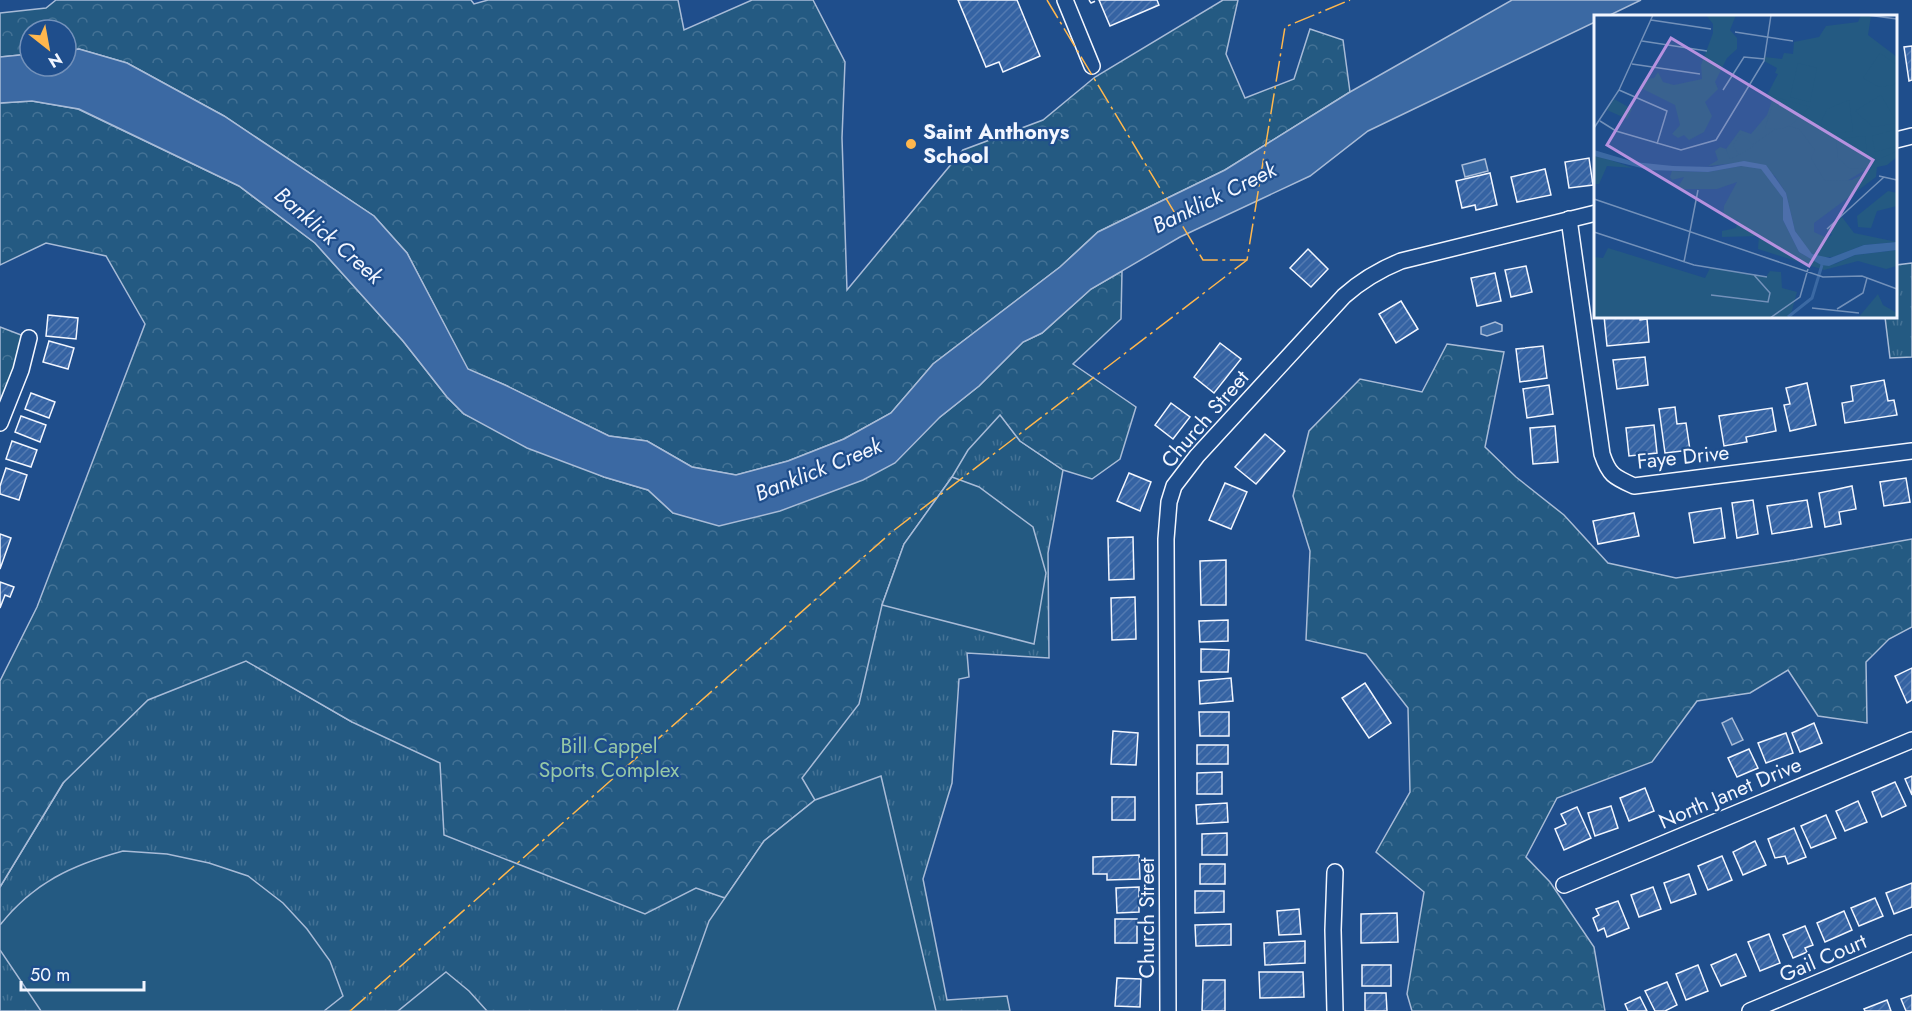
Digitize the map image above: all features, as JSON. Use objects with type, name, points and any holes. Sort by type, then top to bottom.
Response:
[{"type":"street","points":[[1065,0],[1092,66]]},
{"type":"street","points":[[1897,140],[1912,136]]},
{"type":"street","name":"Church Street","points":[[1168,1011],[1166,539],[1169,502],[1174,486],[1197,456],[1344,296],[1377,270],[1401,261],[1594,213]]},
{"type":"street","name":"Faye Drive","points":[[1569,219],[1602,454],[1606,466],[1614,477],[1634,486],[1912,451]]},
{"type":"street","points":[[0,423],[21,370],[28,339]]},
{"type":"street","name":"North Janet Drive","points":[[1564,885],[1912,740]]},
{"type":"street","points":[[1335,872],[1333,930],[1335,1011]]},
{"type":"street","name":"Gail Court","points":[[1750,1011],[1912,943]]},
{"type":"green space","points":[[56,0],[471,0],[474,4],[488,0],[678,0],[684,30],[752,0],[813,0],[845,62],[842,138],[847,290],[963,150],[1043,120],[1095,77],[1223,0],[1238,0],[1226,54],[1245,98],[1294,79],[1310,29],[1343,40],[1350,92],[1225,170],[1098,232],[1060,267],[933,364],[891,413],[844,439],[788,461],[736,475],[692,467],[647,441],[609,436],[467,369],[407,253],[374,216],[224,116],[127,63],[78,49],[78,18],[18,18],[18,55],[0,57],[0,13],[46,8]]},
{"type":"green space","points":[[32,101],[78,109],[239,186],[315,243],[403,341],[447,397],[464,414],[604,477],[648,490],[673,513],[940,417],[979,386],[1023,342],[1042,333],[1091,289],[1122,271],[1121,319],[1073,364],[1136,407],[1120,459],[1092,479],[1063,470],[1020,441],[1000,415],[968,450],[952,477],[904,544],[882,605],[859,704],[802,778],[815,800],[764,841],[725,898],[696,888],[645,914],[444,835],[440,763],[352,722],[246,661],[148,700],[63,783],[0,887],[0,681],[37,607],[145,324],[106,256],[46,243],[0,265],[0,103]]},
{"type":"green space","points":[[1912,263],[1912,357],[1890,358],[1885,318],[1897,318],[1897,265]]},
{"type":"green space","points":[[0,327],[29,338],[0,423]]},
{"type":"green space","points":[[1447,344],[1504,352],[1485,447],[1516,477],[1564,515],[1608,563],[1676,578],[1912,539],[1912,627],[1889,639],[1866,662],[1867,723],[1818,716],[1788,670],[1750,693],[1697,701],[1652,762],[1557,798],[1526,857],[1550,882],[1594,947],[1605,1011],[1412,1011],[1407,994],[1424,892],[1376,852],[1410,792],[1408,708],[1366,654],[1306,640],[1310,551],[1293,496],[1309,431],[1360,379],[1422,392]]},
{"type":"green space","name":"Bill Cappel Sports Complex","points":[[979,386],[1020,441],[1063,470],[1048,553],[1049,658],[967,653],[969,677],[959,679],[952,783],[923,879],[947,1000],[1007,996],[1010,1011],[0,1011],[0,887],[166,614],[352,722]]},
{"type":"green space","points":[[952,477],[979,487],[1033,527],[1046,573],[1034,644],[882,605],[904,544]]},
{"type":"green space","points":[[881,776],[936,1011],[677,1011],[709,921],[764,841],[815,800]]},
{"type":"green space","points":[[123,851],[167,854],[209,863],[248,876],[283,903],[307,929],[330,961],[343,996],[324,1011],[41,1011],[0,950],[0,925],[26,898],[55,877],[104,856]]},
{"type":"green space","points":[[446,972],[469,991],[487,1011],[398,1011]]},
{"type":"water","name":"Banklick Creek","points":[[1512,0],[1641,0],[1610,15],[1594,15],[1594,22],[1368,131],[1310,176],[1180,237],[1091,289],[1042,333],[1023,342],[979,386],[940,417],[895,463],[863,480],[780,511],[719,526],[673,513],[648,490],[604,477],[527,448],[464,414],[447,397],[403,341],[315,243],[239,186],[79,109],[32,101],[0,103],[0,57],[18,55],[18,78],[78,78],[79,49],[127,63],[224,116],[374,216],[407,253],[468,369],[609,436],[647,441],[692,467],[736,475],[788,461],[844,439],[891,413],[933,364],[1060,267],[1098,232],[1225,170],[1350,92]]},
{"type":"water","points":[[1485,159],[1488,171],[1465,177],[1462,165]]},
{"type":"water","points":[[1495,322],[1502,325],[1502,331],[1487,336],[1481,334],[1481,327]]},
{"type":"water","points":[[1732,718],[1743,740],[1732,745],[1722,723]]},
{"type":"building","points":[[958,0],[1017,0],[1040,56],[1003,72],[999,62],[986,67]]},
{"type":"building","points":[[1099,0],[1157,0],[1159,5],[1110,26]]},
{"type":"building","points":[[1912,46],[1912,80],[1909,81],[1904,47]]},
{"type":"building","points":[[1589,158],[1593,185],[1569,188],[1565,162]]},
{"type":"building","points":[[1545,169],[1551,195],[1517,202],[1511,177]]},
{"type":"building","points":[[1490,173],[1497,205],[1476,210],[1475,205],[1462,208],[1456,181]]},
{"type":"building","points":[[1308,249],[1328,269],[1311,287],[1290,268]]},
{"type":"building","points":[[1526,266],[1532,292],[1511,297],[1505,270]]},
{"type":"building","points":[[1495,273],[1501,301],[1477,306],[1471,278]]},
{"type":"building","points":[[1401,301],[1418,329],[1396,343],[1379,314]]},
{"type":"building","points":[[48,315],[78,318],[76,339],[46,336]]},
{"type":"building","points":[[1604,318],[1647,319],[1649,342],[1607,346]]},
{"type":"building","points":[[49,341],[74,348],[68,369],[43,362]]},
{"type":"building","points":[[1220,343],[1241,359],[1214,393],[1194,377]]},
{"type":"building","points":[[1543,346],[1547,378],[1520,382],[1516,349]]},
{"type":"building","points":[[1645,357],[1648,385],[1617,389],[1613,360]]},
{"type":"building","points":[[1884,380],[1888,401],[1894,400],[1897,415],[1845,423],[1842,403],[1853,401],[1851,386]]},
{"type":"building","points":[[1807,383],[1816,425],[1790,431],[1784,405],[1790,404],[1786,388]]},
{"type":"building","points":[[1549,385],[1553,414],[1527,418],[1523,389]]},
{"type":"building","points":[[31,393],[55,402],[49,418],[25,409]]},
{"type":"building","points":[[1171,403],[1190,417],[1173,439],[1155,425]]},
{"type":"building","points":[[1675,407],[1677,424],[1686,423],[1690,450],[1665,453],[1659,409]]},
{"type":"building","points":[[1772,408],[1776,431],[1746,437],[1747,442],[1724,446],[1719,416]]},
{"type":"building","points":[[21,416],[46,425],[40,442],[15,432]]},
{"type":"building","points":[[1654,425],[1657,453],[1629,456],[1626,428]]},
{"type":"building","points":[[1555,426],[1558,462],[1533,464],[1530,428]]},
{"type":"building","points":[[1265,434],[1285,451],[1256,484],[1235,467]]},
{"type":"building","points":[[12,441],[37,450],[31,467],[6,459]]},
{"type":"building","points":[[6,468],[27,475],[19,500],[0,494]]},
{"type":"building","points":[[1129,473],[1151,482],[1140,511],[1117,501]]},
{"type":"building","points":[[1906,478],[1910,502],[1884,506],[1880,482]]},
{"type":"building","points":[[1225,483],[1247,492],[1231,529],[1209,520]]},
{"type":"building","points":[[1852,486],[1856,509],[1839,512],[1841,524],[1825,527],[1819,493]]},
{"type":"building","points":[[1753,500],[1758,534],[1737,538],[1732,503]]},
{"type":"building","points":[[1807,500],[1812,527],[1772,534],[1767,506]]},
{"type":"building","points":[[1721,508],[1725,538],[1694,543],[1689,513]]},
{"type":"building","points":[[1634,513],[1639,536],[1598,544],[1593,521]]},
{"type":"building","points":[[0,534],[11,538],[0,569]]},
{"type":"building","points":[[1133,537],[1134,579],[1109,580],[1108,538]]},
{"type":"building","points":[[1226,560],[1226,605],[1201,605],[1200,561]]},
{"type":"building","points":[[0,582],[14,587],[10,597],[5,595],[0,608]]},
{"type":"building","points":[[1135,597],[1136,639],[1112,640],[1111,598]]},
{"type":"building","points":[[1228,620],[1228,641],[1200,642],[1199,621]]},
{"type":"building","points":[[1201,649],[1229,650],[1228,672],[1201,672]]},
{"type":"building","points":[[1912,668],[1912,700],[1907,703],[1895,676]]},
{"type":"building","points":[[1231,678],[1233,701],[1200,704],[1199,681]]},
{"type":"building","points":[[1365,683],[1391,723],[1369,738],[1342,698]]},
{"type":"building","points":[[1199,712],[1229,712],[1229,736],[1200,736]]},
{"type":"building","points":[[1814,723],[1822,743],[1800,752],[1792,733]]},
{"type":"building","points":[[1113,731],[1138,733],[1136,765],[1111,764]]},
{"type":"building","points":[[1786,733],[1793,753],[1766,763],[1758,743]]},
{"type":"building","points":[[1197,745],[1228,745],[1228,764],[1197,764]]},
{"type":"building","points":[[1749,749],[1758,768],[1737,777],[1728,758]]},
{"type":"building","points":[[1222,772],[1222,794],[1197,794],[1197,773]]},
{"type":"building","points":[[1912,776],[1912,795],[1905,779]]},
{"type":"building","points":[[1895,782],[1906,806],[1882,817],[1872,792]]},
{"type":"building","points":[[1645,788],[1654,811],[1629,821],[1620,798]]},
{"type":"building","points":[[1112,797],[1135,797],[1135,820],[1112,820]]},
{"type":"building","points":[[1858,801],[1867,822],[1845,831],[1836,811]]},
{"type":"building","points":[[1227,803],[1228,822],[1197,824],[1196,805]]},
{"type":"building","points":[[1611,806],[1618,828],[1595,836],[1588,813]]},
{"type":"building","points":[[1577,807],[1591,838],[1564,850],[1555,829],[1566,824],[1561,814]]},
{"type":"building","points":[[1826,815],[1836,838],[1811,848],[1801,826]]},
{"type":"building","points":[[1794,828],[1806,857],[1788,864],[1785,856],[1775,858],[1768,839]]},
{"type":"building","points":[[1227,833],[1227,855],[1202,855],[1202,834]]},
{"type":"building","points":[[1755,841],[1766,865],[1743,875],[1733,852]]},
{"type":"building","points":[[1139,855],[1140,879],[1107,880],[1107,874],[1093,874],[1093,857]]},
{"type":"building","points":[[1722,856],[1732,880],[1708,890],[1698,866]]},
{"type":"building","points":[[1200,864],[1225,864],[1225,884],[1200,884]]},
{"type":"building","points":[[1689,874],[1696,894],[1671,903],[1664,883]]},
{"type":"building","points":[[1912,883],[1912,907],[1894,914],[1886,893]]},
{"type":"building","points":[[1139,887],[1139,912],[1117,913],[1116,888]]},
{"type":"building","points":[[1653,887],[1661,909],[1639,917],[1631,895]]},
{"type":"building","points":[[1195,891],[1224,891],[1224,912],[1195,913]]},
{"type":"building","points":[[1875,898],[1883,916],[1859,926],[1851,908]]},
{"type":"building","points":[[1618,901],[1629,928],[1607,937],[1604,928],[1598,931],[1593,918],[1599,915],[1596,909]]},
{"type":"building","points":[[1299,909],[1301,934],[1279,935],[1277,911]]},
{"type":"building","points":[[1844,911],[1852,930],[1825,942],[1817,923]]},
{"type":"building","points":[[1397,913],[1398,942],[1361,943],[1361,914]]},
{"type":"building","points":[[1115,919],[1137,919],[1137,943],[1115,943]]},
{"type":"building","points":[[1231,924],[1231,945],[1196,946],[1195,925]]},
{"type":"building","points":[[1805,926],[1813,945],[1805,948],[1807,952],[1793,958],[1783,935]]},
{"type":"building","points":[[1769,934],[1780,963],[1760,971],[1748,942]]},
{"type":"building","points":[[1305,941],[1305,963],[1265,965],[1264,943]]},
{"type":"building","points":[[1736,954],[1746,976],[1721,986],[1711,965]]},
{"type":"building","points":[[1362,965],[1391,965],[1391,986],[1362,986]]},
{"type":"building","points":[[1698,965],[1708,991],[1686,1000],[1676,974]]},
{"type":"building","points":[[1259,972],[1303,972],[1304,997],[1260,998]]},
{"type":"building","points":[[1117,978],[1141,979],[1140,1007],[1115,1006]]},
{"type":"building","points":[[1203,980],[1225,980],[1225,1011],[1202,1011]]},
{"type":"building","points":[[1667,982],[1677,1005],[1665,1011],[1655,1011],[1645,991]]},
{"type":"building","points":[[1365,993],[1386,993],[1387,1011],[1365,1011]]},
{"type":"building","points":[[1912,995],[1912,1011],[1906,1011],[1901,999]]},
{"type":"building","points":[[1640,997],[1647,1011],[1628,1011],[1625,1004]]},
{"type":"building","points":[[1887,1000],[1891,1011],[1865,1011],[1864,1009]]},
{"type":"fence","points":[[1089,0],[1091,3],[1098,0]]},
{"type":"power","points":[[1047,0],[1203,260],[1247,260],[1285,27],[1350,0]]},
{"type":"power","points":[[350,1011],[893,531],[1247,260]]},
{"type":"place","name":"Saint Anthonys School","points":[[911,144]]}]
